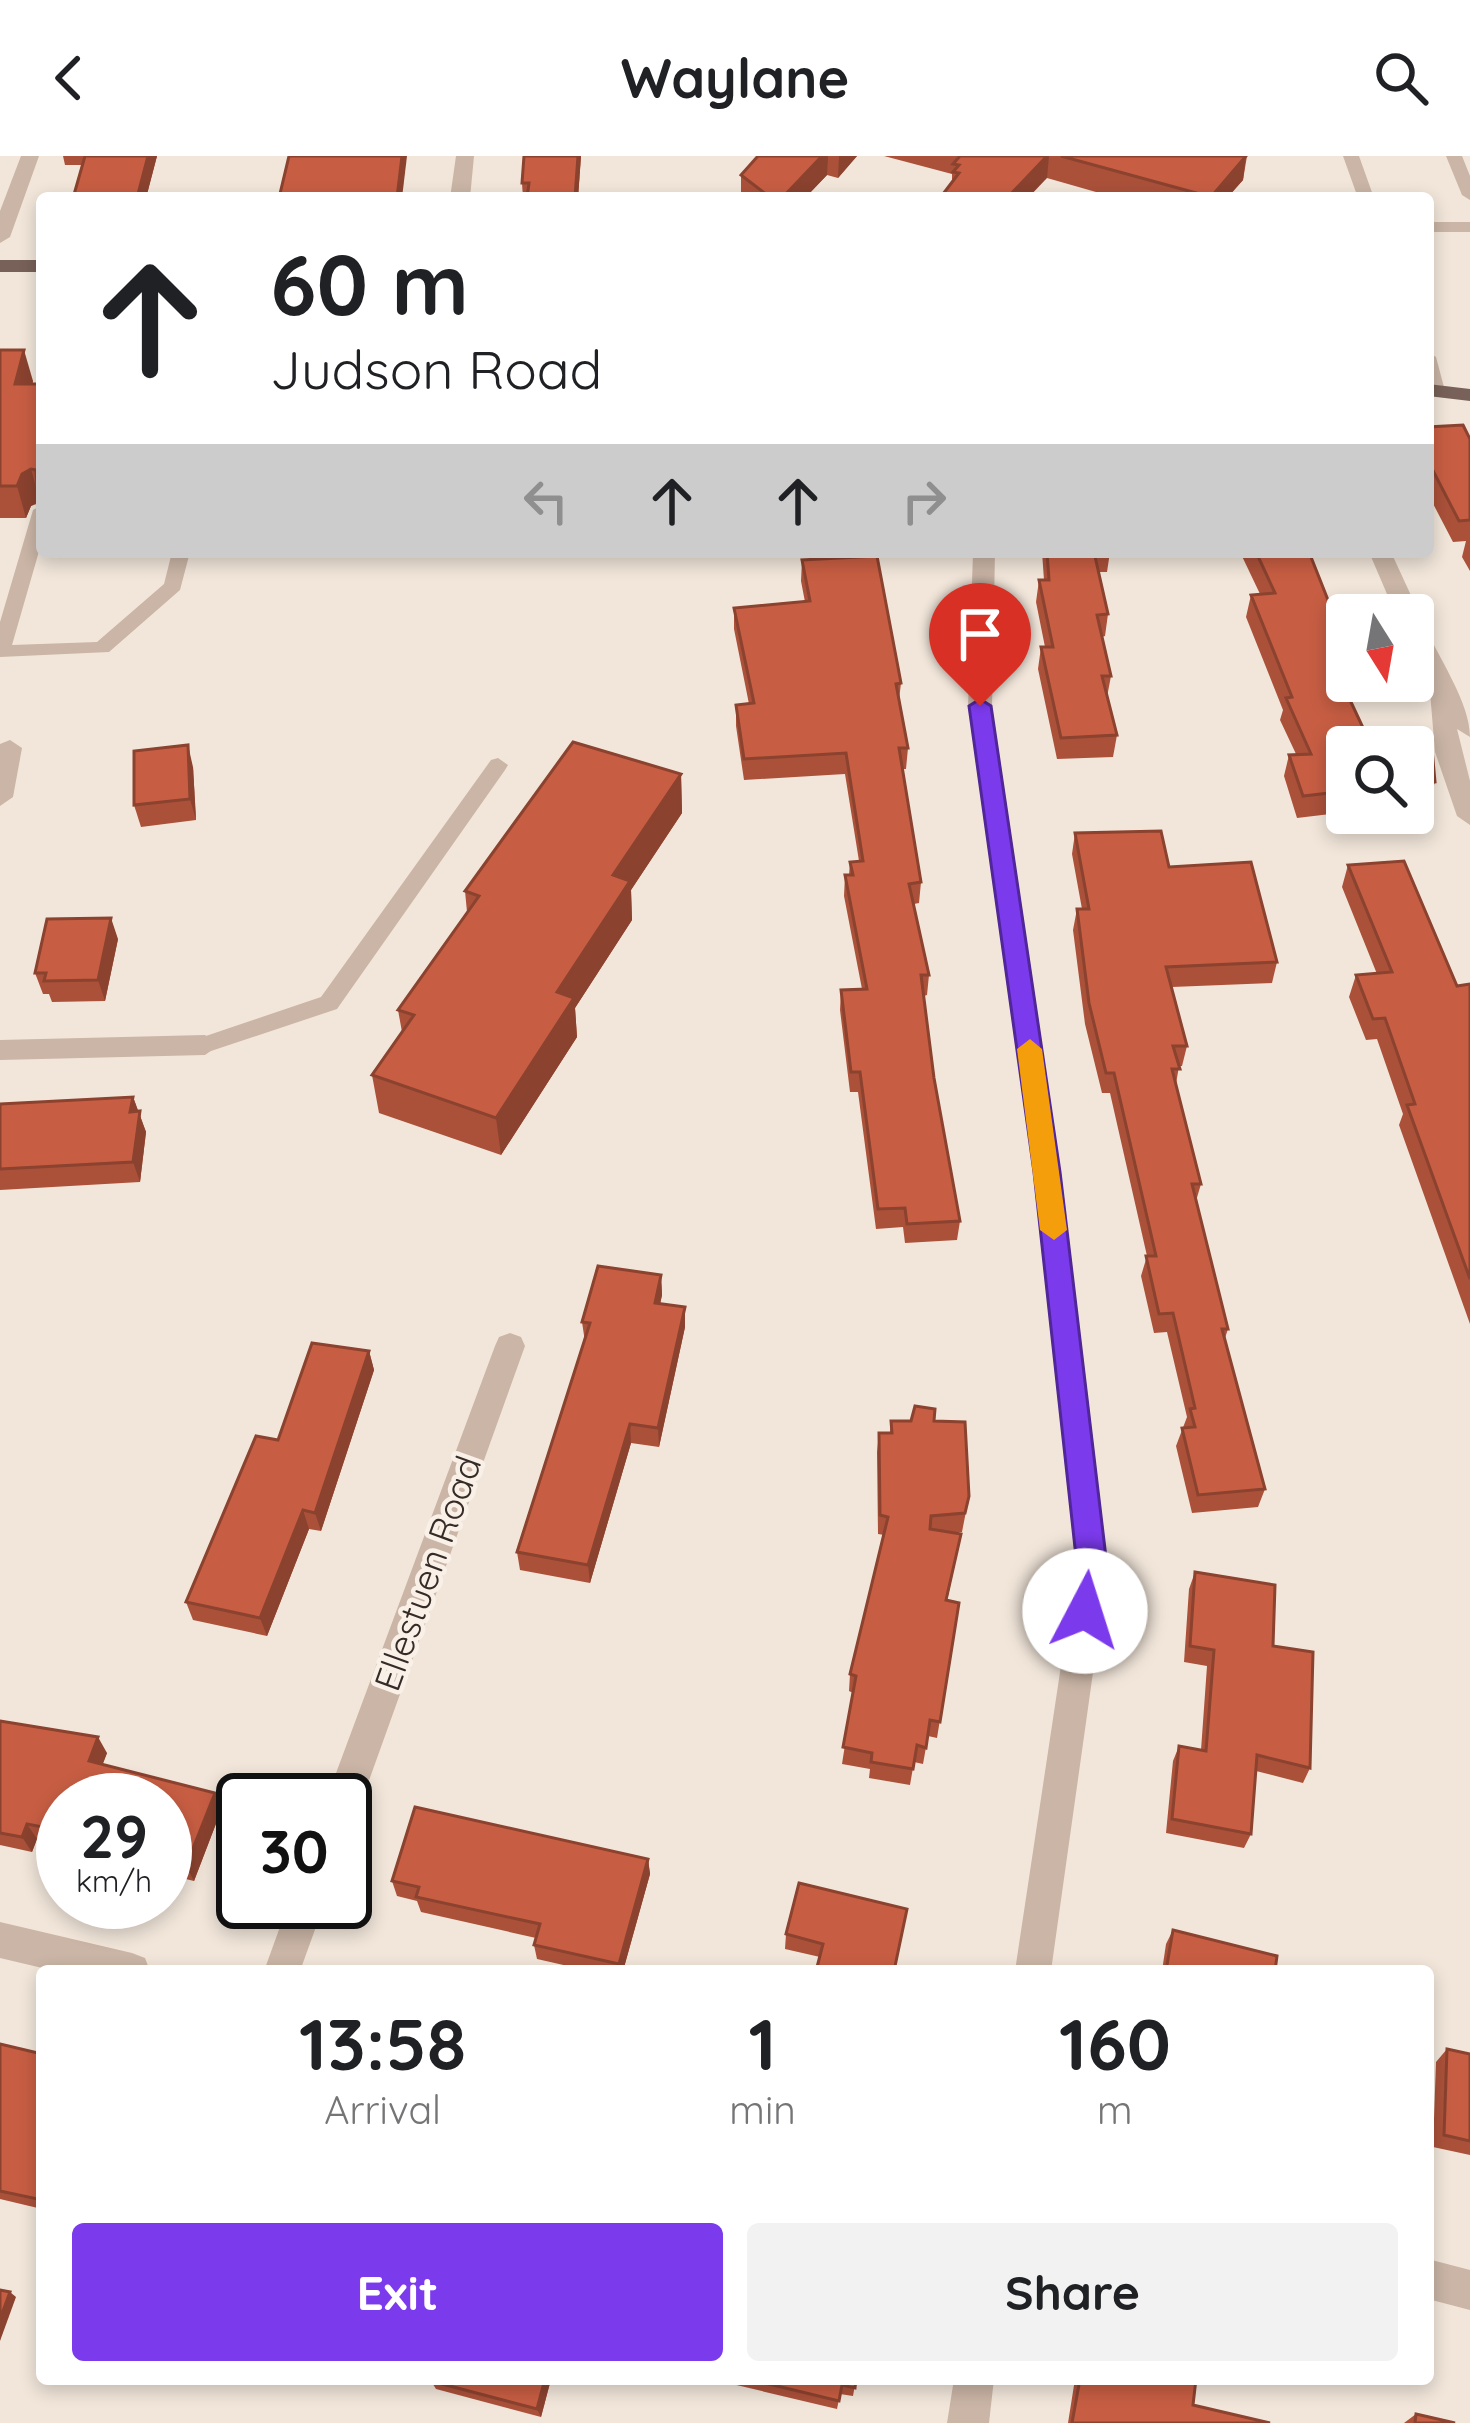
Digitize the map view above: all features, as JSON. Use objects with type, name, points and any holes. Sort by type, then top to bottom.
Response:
[{"type":"main road","points":[[0,266],[36,266]]},
{"type":"main road","points":[[1434,391],[1470,395]]},
{"type":"street","points":[[0,237],[30,156]]},
{"type":"street","points":[[461,192],[464,156]]},
{"type":"street","points":[[984,558],[980,706],[1049,1190],[1092,1566],[1034,1965]]},
{"type":"street","points":[[1383,558],[1399,594]]},
{"type":"street","points":[[1434,674],[1470,729]]},
{"type":"street","points":[[1442,692],[1447,752],[1470,816]]},
{"type":"street","points":[[0,797],[10,748]]},
{"type":"street","points":[[0,1050],[205,1045]]},
{"type":"street","name":"Ellestuen Road","points":[[354,1773],[510,1346]]},
{"type":"street","points":[[284,1965],[297,1929]]},
{"type":"street","points":[[0,1940],[106,1965]]},
{"type":"street","points":[[968,2423],[973,2385]]},
{"type":"lane","points":[[1351,156],[1364,192]]},
{"type":"lane","points":[[1454,156],[1470,195]]},
{"type":"lane","points":[[1434,227],[1470,227]]},
{"type":"lane","points":[[36,530],[0,651],[102,648],[173,586],[180,558]]},
{"type":"lane","points":[[205,1045],[329,1003],[499,765]]},
{"type":"building","points":[[85,156],[148,156],[139,192],[75,192]]},
{"type":"building","points":[[289,156],[402,156],[398,192],[280,192]]},
{"type":"building","points":[[524,156],[578,156],[575,192],[528,192],[529,183],[522,183]]},
{"type":"building","points":[[758,156],[822,156],[788,192],[763,192],[741,175]]},
{"type":"building","points":[[960,156],[1047,156],[1013,192],[945,192],[959,173],[953,172],[959,165],[953,164]]},
{"type":"building","points":[[1061,156],[1246,156],[1215,192],[1193,192]]},
{"type":"building","points":[[0,350],[24,350],[15,384],[36,384],[36,470],[22,474],[17,486],[0,486]]},
{"type":"building","points":[[1463,425],[1470,439],[1470,520],[1459,521],[1434,473],[1434,427]]},
{"type":"building","points":[[877,558],[901,683],[896,684],[908,748],[899,748],[921,882],[909,884],[929,975],[921,975],[960,1221],[907,1224],[905,1208],[878,1209],[860,1072],[851,1072],[841,990],[867,989],[845,875],[853,875],[850,862],[863,861],[846,753],[744,759],[736,705],[754,703],[734,608],[810,601],[802,560]]},
{"type":"building","points":[[1047,558],[1095,558],[1108,614],[1097,615],[1111,676],[1102,676],[1117,735],[1061,738],[1041,647],[1053,647],[1039,580],[1049,580]]},
{"type":"building","points":[[1259,558],[1311,558],[1326,595],[1326,702],[1351,702],[1362,726],[1326,726],[1326,793],[1303,796],[1289,755],[1311,754],[1286,698],[1292,697],[1251,595],[1275,593]]},
{"type":"building","points":[[573,742],[681,774],[613,875],[630,881],[557,992],[574,998],[496,1118],[372,1075],[414,1015],[398,1010],[479,896],[465,891]]},
{"type":"building","points":[[188,745],[190,799],[134,805],[134,751]]},
{"type":"building","points":[[1161,831],[1169,867],[1251,862],[1277,962],[1166,967],[1187,1046],[1173,1046],[1180,1069],[1172,1069],[1201,1184],[1192,1184],[1228,1329],[1222,1329],[1265,1489],[1198,1495],[1182,1428],[1195,1427],[1190,1409],[1195,1408],[1173,1313],[1159,1314],[1146,1256],[1156,1256],[1114,1073],[1106,1073],[1089,1003],[1077,909],[1089,909],[1075,833]]},
{"type":"building","points":[[1404,861],[1457,986],[1470,984],[1470,1279],[1407,1105],[1415,1104],[1385,1018],[1373,1019],[1356,975],[1392,972],[1348,865]]},
{"type":"building","points":[[111,918],[98,980],[44,981],[46,973],[35,973],[47,919]]},
{"type":"building","points":[[133,1097],[130,1112],[140,1111],[133,1162],[0,1169],[0,1104]]},
{"type":"building","points":[[598,1266],[661,1275],[655,1303],[685,1307],[658,1428],[630,1424],[588,1565],[517,1552],[590,1323],[582,1322]]},
{"type":"building","points":[[312,1343],[369,1351],[315,1513],[303,1510],[260,1618],[186,1602],[256,1436],[278,1440]]},
{"type":"building","points":[[915,1406],[935,1409],[934,1421],[965,1422],[969,1496],[965,1513],[931,1516],[930,1529],[961,1534],[946,1600],[959,1603],[940,1722],[930,1720],[926,1748],[917,1745],[913,1769],[871,1762],[872,1753],[843,1747],[856,1676],[850,1674],[888,1517],[880,1515],[879,1433],[892,1433],[891,1421],[911,1421]]},
{"type":"building","points":[[1195,1572],[1275,1585],[1273,1646],[1313,1652],[1310,1768],[1257,1755],[1251,1834],[1172,1819],[1179,1746],[1206,1751],[1214,1650],[1190,1646]]},
{"type":"building","points":[[0,1721],[98,1737],[89,1761],[136,1773],[36,1773],[36,1826],[27,1824],[22,1837],[0,1833]]},
{"type":"building","points":[[192,1787],[215,1793],[192,1851]]},
{"type":"building","points":[[415,1807],[648,1859],[619,1964],[534,1945],[540,1924],[416,1897],[419,1887],[392,1881]]},
{"type":"building","points":[[799,1883],[907,1909],[895,1965],[818,1965],[823,1944],[786,1934]]},
{"type":"building","points":[[1173,1930],[1277,1956],[1276,1965],[1167,1965]]},
{"type":"building","points":[[0,2044],[36,2053],[36,2199],[0,2191]]},
{"type":"building","points":[[1447,2049],[1470,2054],[1470,2141],[1444,2135]]},
{"type":"building","points":[[0,2290],[10,2292],[0,2319]]},
{"type":"building","points":[[446,2385],[543,2385],[537,2409]]},
{"type":"building","points":[[773,2385],[842,2385],[839,2401]]},
{"type":"building","points":[[1079,2385],[1195,2385],[1193,2405],[1270,2423],[1072,2423]]},
{"type":"building","points":[[1416,2414],[1455,2423],[1415,2423]]},
{"type":"slow traffic","points":[[1030,1049],[1054,1230]]},
{"type":"route","points":[[980,706],[1047,1172],[1092,1566],[1085,1611]]}]
